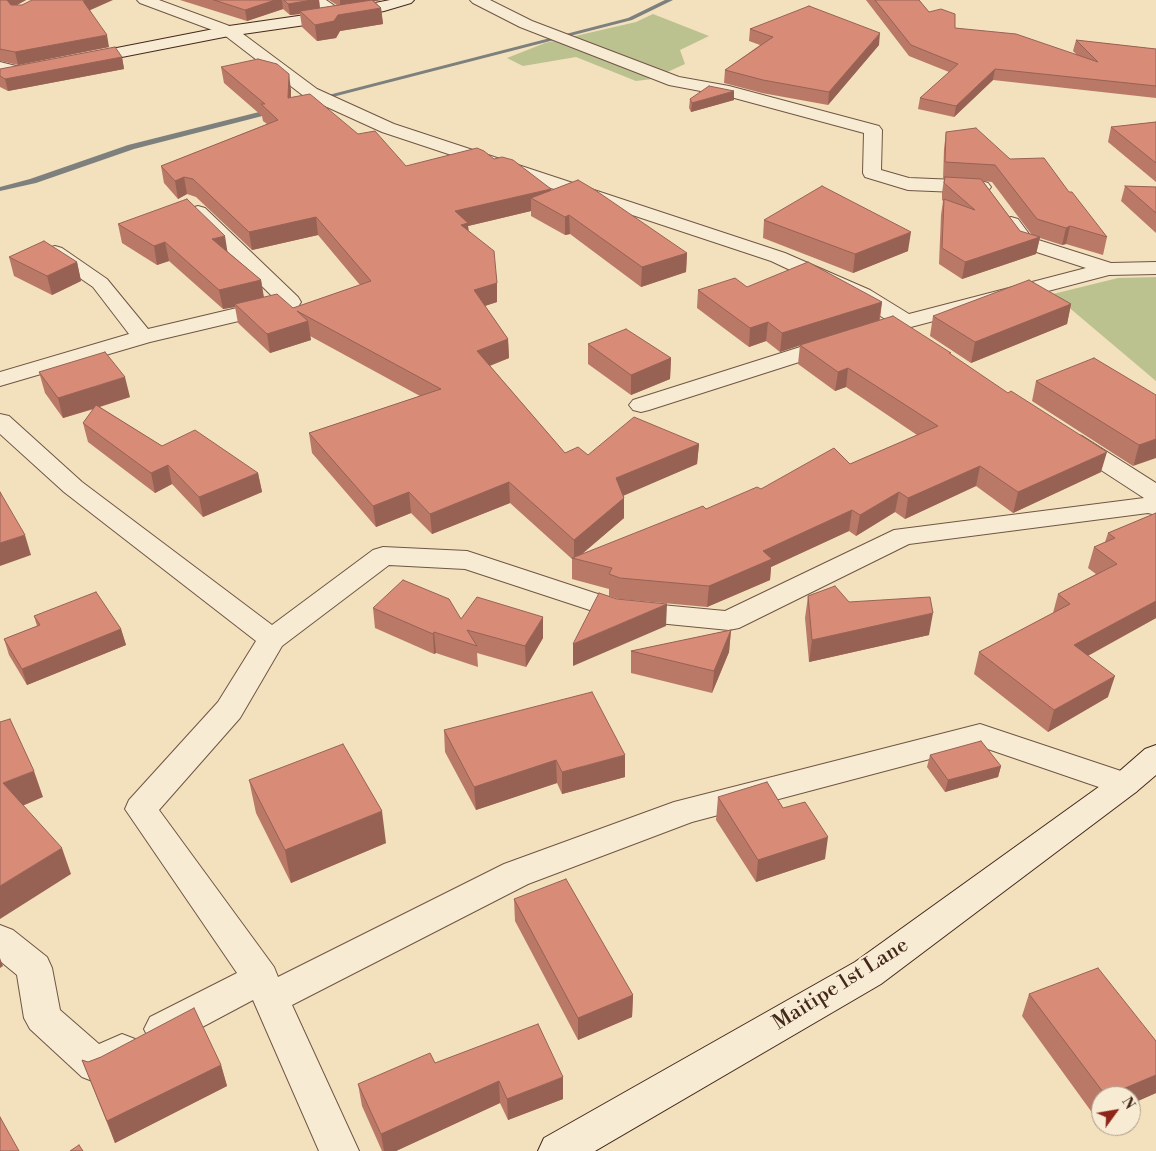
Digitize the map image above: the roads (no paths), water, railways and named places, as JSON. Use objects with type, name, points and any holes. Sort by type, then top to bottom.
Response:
[{"type":"street","points":[[145,0],[229,32],[311,93],[388,128],[778,256],[862,295],[905,328]]},
{"type":"street","points":[[315,0],[340,15]]},
{"type":"street","points":[[66,62],[229,32],[379,8],[406,0]]},
{"type":"street","points":[[478,0],[526,24],[675,81],[729,91],[873,130],[872,174],[908,184],[985,188],[990,195]]},
{"type":"street","points":[[0,67],[18,72]]},
{"type":"street","points":[[0,75],[38,68]]},
{"type":"street","points":[[0,379],[143,338],[290,302],[188,202]]},
{"type":"street","points":[[1002,211],[1025,242],[1108,269]]},
{"type":"street","points":[[54,252],[100,283],[143,338]]},
{"type":"street","points":[[641,405],[860,335],[905,328],[1108,269],[1156,268]]},
{"type":"street","points":[[0,421],[73,487],[272,639]]},
{"type":"street","points":[[1054,428],[1156,494]]},
{"type":"street","points":[[339,1151],[266,988],[142,809],[229,710],[272,639],[383,556],[467,560],[618,610],[729,621],[903,536],[1149,505],[1156,507]]},
{"type":"street","points":[[0,940],[34,968],[43,1018],[95,1065],[516,874],[686,811],[980,735],[1125,784]]},
{"type":"street","name":"Maitipe 1st Lane","points":[[558,1151],[868,973],[1125,784],[1156,757]]},
{"type":"waterway","points":[[317,99],[630,19],[670,0]]},
{"type":"waterway","points":[[0,189],[33,181],[131,147],[275,110]]}]
